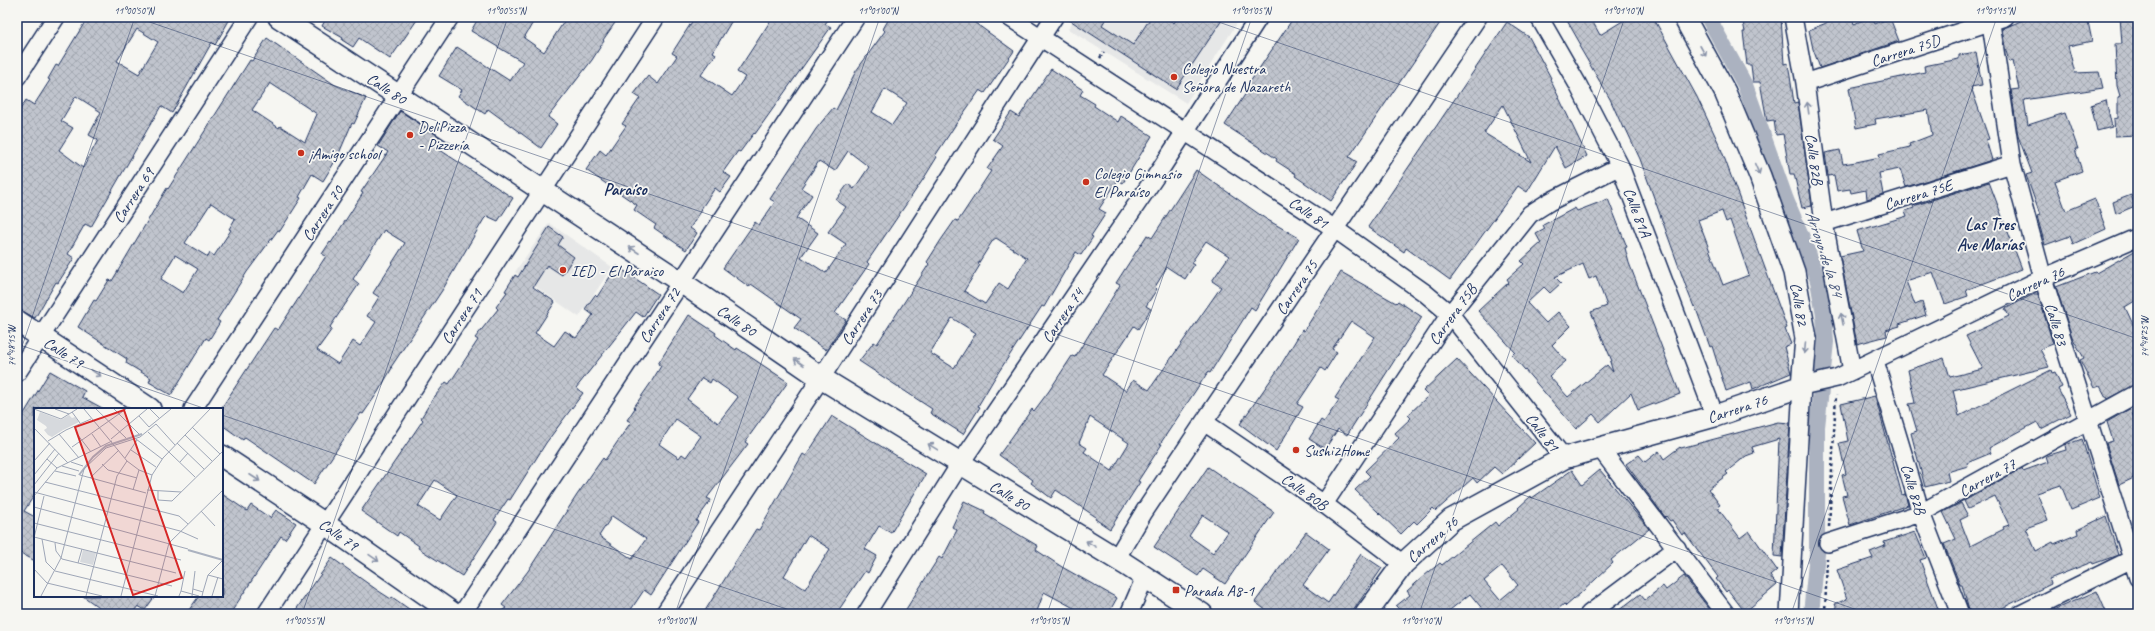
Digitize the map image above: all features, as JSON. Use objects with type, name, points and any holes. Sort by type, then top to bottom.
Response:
[{"type":"street","points":[[17,77],[56,17]]},
{"type":"street","name":"Carrera 69","points":[[17,373],[249,17]]},
{"type":"street","name":"Calle 80","points":[[279,17],[681,282],[821,378],[1116,559],[1202,614]]},
{"type":"street","name":"Carrera 70","points":[[195,408],[450,17]]},
{"type":"street","name":"Carrera 71","points":[[266,614],[656,17]]},
{"type":"street","name":"Carrera 72","points":[[462,614],[856,17]]},
{"type":"street","name":"Calle 81","points":[[1009,17],[1335,229],[1425,293],[1450,314],[1564,458]]},
{"type":"street","name":"Carrera 73","points":[[664,614],[821,378],[1054,17]]},
{"type":"street","name":"Carrera 74","points":[[866,614],[960,464],[1186,131],[1259,17]]},
{"type":"street","name":"Carrera 75","points":[[1116,559],[1144,512],[1204,422],[1478,17]]},
{"type":"street","name":"Calle 81A","points":[[1539,17],[1577,83],[1620,166],[1715,416]]},
{"type":"street","name":"Calle 82","points":[[1684,17],[1725,92],[1760,176],[1794,272],[1806,338],[1807,386],[1789,614]]},
{"type":"street","name":"Calle 82B","points":[[1794,17],[1805,83],[1844,375]]},
{"type":"street","name":"Carrera 75D","points":[[1805,83],[1995,18]]},
{"type":"street","name":"Calle 83","points":[[1995,18],[2012,164],[2043,278],[2088,422],[2135,558],[2138,578]]},
{"type":"street","name":"Carrera 75E","points":[[1824,223],[2012,164]]},
{"type":"street","name":"Carrera 75B","points":[[1324,504],[1450,314],[1530,214],[1549,202],[1620,166]]},
{"type":"street","name":"Carrera 76","points":[[1366,614],[1403,564],[1451,520],[1564,458],[1715,416],[1844,375],[2043,278],[2138,237]]},
{"type":"street","name":"Calle 79","points":[[17,321],[148,408]]},
{"type":"street","name":"Calle 82B","points":[[1875,360],[1921,513],[1960,614]]},
{"type":"street","name":"Carrera 77","points":[[1828,542],[1921,513],[2138,393]]},
{"type":"street","name":"Calle 80B","points":[[1204,422],[1324,504],[1403,564]]},
{"type":"street","points":[[1600,448],[1726,614]]},
{"type":"street","name":"Calle 79","points":[[223,457],[325,524],[454,614]]},
{"type":"street","points":[[1589,614],[1676,548]]},
{"type":"street","points":[[2021,614],[2135,558]]},
{"type":"street","points":[[1129,614],[1145,577]]},
{"type":"path","points":[[1825,614],[1828,542],[1844,375]]},
{"type":"shaded area","name":"Colegio Nuestra Señora de Nazareth","points":[[1076,17],[1241,17],[1186,103],[1068,29]]},
{"type":"shaded area","name":"IED - El Paraiso","points":[[549,223],[612,267],[579,317],[515,272]]},
{"type":"building","points":[[88,17],[231,17],[215,45],[212,42],[172,113],[161,106],[91,227],[85,224],[68,254],[74,258],[58,283],[56,282],[35,318],[17,308],[17,115],[26,100],[34,105],[50,80],[48,79],[56,65],[58,66]],"holes":[[[137,29],[158,42],[139,74],[117,61]],[[76,96],[101,112],[89,135],[98,140],[83,168],[59,150],[73,128],[61,121]]]},
{"type":"building","points":[[327,17],[419,17],[390,59],[359,38],[353,47],[342,40],[343,38],[322,26]]},
{"type":"building","points":[[479,17],[536,17],[524,38],[544,52],[567,17],[619,17],[603,40],[604,41],[592,60],[548,117],[557,124],[541,148],[488,109],[485,114],[458,96],[462,90],[439,76],[457,47],[510,81],[523,62],[471,31]]},
{"type":"building","points":[[695,17],[734,17],[713,52],[716,54],[701,75],[732,96],[745,77],[737,72],[773,17],[830,17],[825,24],[831,27],[755,134],[754,133],[740,152],[738,151],[723,172],[731,177],[720,192],[715,188],[701,209],[702,210],[690,228],[697,233],[686,250],[654,228],[656,225],[634,210],[637,205],[586,170],[600,150],[606,155],[626,126],[622,124],[640,98],[634,94],[648,76],[658,84],[677,56],[672,53]]},
{"type":"building","points":[[890,17],[967,17],[1014,51],[985,93],[980,90],[956,124],[935,156],[937,157],[924,178],[867,262],[869,264],[835,313],[846,320],[826,350],[794,328],[801,319],[751,284],[749,287],[723,268],[755,222],[759,225],[775,202],[770,199],[816,129],[833,108],[836,110],[856,71],[885,31],[883,29]],"holes":[[[885,89],[907,103],[892,125],[872,112]],[[848,151],[869,167],[854,189],[848,184],[836,200],[846,207],[828,232],[846,244],[826,273],[801,257],[818,233],[796,218],[812,195],[801,188],[819,161],[835,171]]]},
{"type":"building","name":"Colegio Nuestra Señora de Nazareth","points":[[1065,17],[1107,17],[1102,25],[1133,45],[1151,17],[1165,17],[1174,23],[1178,17],[1224,17],[1176,89]]},
{"type":"building","points":[[1294,17],[1444,17],[1349,157],[1357,162],[1331,201],[1295,176],[1296,174],[1276,161],[1277,159],[1225,125],[1248,90],[1246,88]]},
{"type":"building","points":[[1565,17],[1590,17],[1600,35],[1629,17],[1653,17],[1697,97],[1720,146],[1787,328],[1785,329],[1791,344],[1784,347],[1791,373],[1753,389],[1751,382],[1726,391],[1712,346],[1710,347],[1695,306],[1694,307],[1688,292],[1640,159],[1625,127],[1623,128],[1610,99],[1579,46],[1581,45]],"holes":[[[1722,211],[1726,222],[1730,220],[1749,275],[1723,285],[1698,220]]]},
{"type":"building","points":[[1742,17],[1781,17],[1784,64],[1788,63],[1794,103],[1798,102],[1812,206],[1802,208],[1794,174],[1790,174],[1783,134],[1776,135],[1774,120],[1767,121],[1760,82],[1753,82],[1751,65],[1747,65],[1743,32],[1745,32]]},
{"type":"building","points":[[1852,17],[1854,24],[1870,17],[1872,17],[1875,24],[1890,18],[1899,41],[1820,68],[1813,49],[1809,30],[1836,19],[1837,21]]},
{"type":"building","points":[[2030,17],[2087,17],[2092,41],[2068,46],[2075,73],[2099,72],[2103,88],[2024,100],[2028,125],[2065,113],[2078,149],[2075,149],[2082,171],[2055,181],[2066,211],[2095,199],[2106,229],[2073,244],[2070,236],[2045,245],[2037,216],[2040,215],[2026,175],[2032,173],[2018,136],[2011,90],[2019,89],[2013,61],[2009,62],[2002,29]]},
{"type":"building","points":[[2120,17],[2138,17],[2138,135],[2115,136],[2114,119],[2118,118],[2118,97],[2120,96],[2117,86],[2115,44],[2122,44]]},
{"type":"building","points":[[1507,22],[1529,37],[1551,78],[1550,79],[1587,156],[1566,168],[1555,146],[1527,192],[1518,186],[1450,280],[1406,248],[1404,252],[1368,227]],"holes":[[[1503,105],[1531,162],[1484,133]]]},
{"type":"building","points":[[267,38],[335,85],[366,98],[354,124],[352,123],[337,158],[323,181],[312,174],[299,197],[301,198],[280,231],[278,230],[247,272],[217,320],[220,322],[209,340],[206,338],[171,395],[149,382],[151,378],[126,363],[127,359],[78,327],[94,300],[96,301],[109,280],[112,281],[167,188],[168,189],[250,60],[252,61]],"holes":[[[270,83],[317,114],[305,142],[280,126],[279,128],[252,110]],[[211,203],[235,219],[229,229],[231,230],[214,256],[210,253],[208,257],[185,243]],[[175,255],[198,269],[183,293],[161,279]]]},
{"type":"building","points":[[1976,52],[1982,85],[1971,87],[1989,139],[1986,140],[1992,160],[1906,187],[1900,169],[1879,173],[1883,194],[1867,199],[1866,190],[1851,193],[1850,189],[1837,191],[1834,175],[1828,176],[1825,153],[1840,150],[1843,164],[1856,162],[1880,157],[1879,154],[1910,147],[1909,144],[1932,135],[1928,110],[1875,119],[1876,124],[1856,128],[1849,88],[1925,72],[1924,66],[1959,59],[1959,55]]},
{"type":"building","points":[[1051,69],[1083,90],[1080,95],[1095,104],[1094,106],[1118,122],[1121,116],[1152,136],[1123,183],[1118,180],[1099,209],[1106,213],[1091,236],[1093,237],[1081,255],[1076,252],[1044,307],[1042,306],[994,379],[978,406],[980,407],[963,434],[930,413],[932,409],[859,361],[874,342],[877,344],[929,264],[927,262],[941,240],[955,220],[958,221],[991,171],[987,169],[1003,146],[993,139],[1011,112],[1019,117]],"holes":[[[996,238],[1027,258],[1008,289],[999,283],[985,304],[964,291],[980,265],[978,264],[993,240]],[[952,318],[976,333],[954,368],[930,353]]]},
{"type":"building","points":[[2106,100],[2112,127],[2097,131],[2091,105]]},
{"type":"building","points":[[400,111],[440,137],[434,146],[513,198],[498,221],[487,216],[484,219],[443,289],[391,367],[392,368],[378,392],[363,414],[361,413],[314,484],[245,437],[243,440],[223,426],[222,407],[274,328],[278,330],[326,256],[322,254],[330,242],[331,243],[363,193],[361,192],[388,152],[378,146]],"holes":[[[384,230],[405,243],[373,293],[379,297],[367,316],[376,322],[360,346],[353,341],[338,364],[317,350],[332,329],[330,327],[359,284],[353,279]]]},
{"type":"building","points":[[1196,170],[1266,219],[1299,238],[1255,310],[1251,307],[1210,373],[1208,372],[1160,444],[1162,444],[1138,481],[1140,482],[1110,529],[1095,519],[1096,517],[1056,490],[1051,498],[1031,483],[1033,480],[999,455],[1032,409],[1034,411],[1049,391],[1072,356],[1075,357],[1120,285],[1116,283],[1147,235],[1152,238]],"holes":[[[1206,241],[1229,256],[1212,281],[1221,287],[1149,390],[1133,380],[1126,391],[1102,375],[1134,326],[1138,329],[1151,309],[1146,306],[1157,289],[1155,287],[1167,267],[1185,279],[1194,265],[1191,263]],[[1090,417],[1129,443],[1112,471],[1084,452],[1087,448],[1079,443]]]},
{"type":"building","points":[[1989,182],[2022,269],[1966,290],[1968,296],[1945,304],[1933,272],[1906,281],[1915,305],[1922,302],[1926,315],[1886,330],[1887,336],[1857,344],[1840,256],[1863,251],[1857,231],[1907,216],[1905,211],[1914,208],[1913,206]]},
{"type":"building","points":[[2131,195],[2135,206],[2116,214],[2113,202]]},
{"type":"building","points":[[1608,199],[1627,247],[1625,248],[1629,263],[1680,394],[1638,410],[1631,393],[1600,422],[1593,414],[1576,429],[1512,355],[1515,352],[1478,311],[1509,282],[1507,279],[1524,264],[1521,261],[1541,243],[1536,234],[1545,229],[1543,225],[1575,208],[1577,211]],"holes":[[[1583,264],[1589,279],[1596,276],[1607,306],[1591,312],[1612,361],[1610,362],[1613,372],[1607,365],[1568,397],[1549,376],[1566,361],[1552,345],[1571,326],[1558,312],[1546,323],[1527,303],[1544,287],[1550,293],[1561,283],[1555,277]]]},
{"type":"building","points":[[549,227],[563,237],[558,245],[574,257],[562,275],[547,265],[533,287],[555,302],[535,333],[554,346],[565,331],[576,338],[593,315],[585,309],[595,295],[597,297],[617,266],[658,294],[643,317],[636,312],[576,388],[583,393],[546,443],[510,500],[508,499],[494,520],[497,522],[462,576],[418,548],[419,546],[399,532],[397,536],[361,511],[423,420],[421,418],[432,400],[446,382],[449,384],[478,340],[475,338],[498,309],[496,307],[507,292],[505,291],[515,275],[518,277]],"holes":[[[435,480],[457,495],[440,520],[418,506]]]},
{"type":"building","points":[[2138,249],[2138,299],[2125,307],[2138,335],[2138,383],[2107,399],[2100,386],[2094,388],[2080,360],[2084,358],[2072,337],[2056,287],[2095,272],[2096,273]]},
{"type":"building","points":[[1341,272],[1396,303],[1398,301],[1422,317],[1347,435],[1338,429],[1325,449],[1309,439],[1321,420],[1324,422],[1339,400],[1335,398],[1375,337],[1351,321],[1332,349],[1337,352],[1325,371],[1321,368],[1297,404],[1303,407],[1276,451],[1240,424],[1279,368],[1302,330],[1304,331]]},
{"type":"building","points":[[2034,294],[2038,294],[2053,344],[2040,349],[2049,367],[1953,390],[1959,416],[2051,370],[2052,373],[2055,372],[2062,387],[2058,389],[2071,414],[2041,429],[2037,422],[1989,448],[1991,453],[1967,463],[1968,466],[1947,472],[1949,481],[1925,487],[1911,433],[1917,431],[1909,404],[1915,403],[1908,370],[1944,358],[1950,377],[1983,369],[1966,336],[2009,316],[2005,309]]},
{"type":"building","points":[[689,315],[716,333],[715,335],[736,350],[737,348],[788,382],[745,442],[748,444],[707,498],[711,500],[696,521],[698,522],[651,595],[644,590],[628,614],[497,614],[506,608],[502,605],[528,571],[577,495],[603,458],[605,460],[631,422],[627,420],[661,366],[658,364]],"holes":[[[702,378],[710,383],[712,379],[738,397],[718,423],[687,399]],[[676,419],[701,436],[686,457],[682,454],[679,458],[659,444]],[[612,516],[646,539],[632,559],[599,536]]]},
{"type":"building","points":[[1457,359],[1535,443],[1502,474],[1494,467],[1477,483],[1473,478],[1436,511],[1433,508],[1417,524],[1414,521],[1401,534],[1355,490],[1370,476],[1365,471],[1399,438],[1395,433],[1411,418],[1408,415],[1428,396],[1423,391]]},
{"type":"building","points":[[50,371],[85,391],[82,397],[102,408],[34,408],[34,496],[24,511],[34,516],[34,560],[17,551],[17,425]]},
{"type":"building","points":[[1875,396],[1902,495],[1905,494],[1908,505],[1850,525],[1842,496],[1847,495],[1842,475],[1846,474],[1839,443],[1848,441],[1841,404]]},
{"type":"building","points":[[2138,404],[2138,410],[2132,413],[2138,430],[2138,476],[2119,485],[2106,443],[2113,441],[2107,422]]},
{"type":"building","points":[[832,416],[926,474],[891,533],[879,526],[865,549],[877,556],[868,573],[865,571],[836,614],[703,614],[756,529],[759,530],[803,454],[806,456]],"holes":[[[808,535],[830,549],[805,589],[784,576]]]},
{"type":"building","points":[[1778,422],[1790,423],[1782,557],[1774,556],[1779,439],[1752,447],[1754,453],[1746,456],[1726,472],[1728,474],[1708,489],[1720,505],[1717,507],[1740,538],[1749,531],[1777,570],[1770,576],[1777,585],[1745,612],[1728,590],[1726,592],[1716,579],[1718,577],[1685,533],[1682,535],[1672,520],[1670,521],[1666,516],[1665,517],[1626,464],[1639,455],[1645,462],[1659,451],[1664,459],[1680,447],[1681,448]]},
{"type":"building","points":[[2082,439],[2100,498],[2071,510],[2061,485],[2037,493],[2048,520],[2026,528],[2036,551],[2053,542],[2054,544],[2078,534],[2077,530],[2106,516],[2118,555],[2093,564],[2092,562],[2049,579],[2051,584],[1990,614],[1970,614],[1962,585],[1960,585],[1944,544],[1956,539],[1943,512],[1961,503],[1968,516],[1960,520],[1970,546],[2004,529],[2003,527],[2009,525],[1995,496],[1968,509],[1964,501],[2022,468],[2023,471],[2048,462],[2046,456],[2066,450],[2065,445]]},
{"type":"building","points":[[1208,467],[1274,512],[1225,584],[1203,569],[1198,576],[1154,547]],"holes":[[[1203,515],[1228,532],[1213,553],[1189,536]]]},
{"type":"building","points":[[1572,470],[1582,485],[1600,470],[1649,529],[1611,560],[1613,563],[1581,593],[1566,606],[1564,604],[1552,614],[1483,614],[1485,612],[1470,594],[1445,614],[1403,614],[1396,606],[1410,595],[1407,591],[1440,563],[1442,565],[1495,522],[1498,526],[1519,509],[1518,508],[1531,496],[1532,498]],"holes":[[[1502,566],[1518,585],[1500,600],[1484,581]]]},
{"type":"building","points":[[223,495],[247,511],[251,505],[270,518],[276,510],[296,523],[285,539],[281,536],[230,614],[186,614],[198,597],[223,597]]},
{"type":"building","points":[[964,501],[985,511],[984,514],[1038,546],[1036,550],[1062,567],[1117,598],[1108,614],[1085,614],[1044,592],[1036,614],[903,614],[939,557],[942,559],[957,530],[952,527]]},
{"type":"building","points":[[1306,532],[1329,549],[1303,585],[1328,603],[1361,554],[1382,568],[1351,614],[1271,614],[1255,602]]},
{"type":"building","points":[[1915,532],[1926,558],[1920,560],[1940,614],[1839,614],[1835,604],[1847,599],[1837,570],[1873,558],[1870,552],[1885,546],[1884,542]]},
{"type":"building","points":[[332,558],[377,590],[391,599],[392,597],[416,614],[360,614],[353,609],[349,614],[293,614]]},
{"type":"building","points":[[1684,576],[1713,614],[1614,614],[1640,594],[1645,600],[1663,586],[1666,590]]},
{"type":"building","points":[[2097,591],[2107,614],[2044,614]]},
{"type":"building","points":[[84,597],[154,597],[145,610],[138,606],[132,614],[108,614]]},
{"type":"waterway","name":"Arroyo de la 84","points":[[1708,17],[1745,85],[1786,200],[1806,247],[1818,281],[1824,316],[1826,342],[1817,427],[1817,553],[1811,614]]},
{"type":"place","name":"Colegio Nuestra Señora de Nazareth","points":[[1174,77]]},
{"type":"place","name":"DeliPizza - Pizzería","points":[[410,135]]},
{"type":"place","name":"¡Amigo school","points":[[301,153]]},
{"type":"place","name":"Colegio Gimnasio El Paraíso","points":[[1086,182]]},
{"type":"place","name":"IED - El Paraiso","points":[[563,270]]},
{"type":"place","name":"Sushi2Home","points":[[1296,450]]},
{"type":"place","name":"Parada A8-1","points":[[1176,590]]},
{"type":"district","name":"Paraíso","points":[[625,189]]},
{"type":"district","name":"Las Tres Ave Marías","points":[[1990,234]]}]
